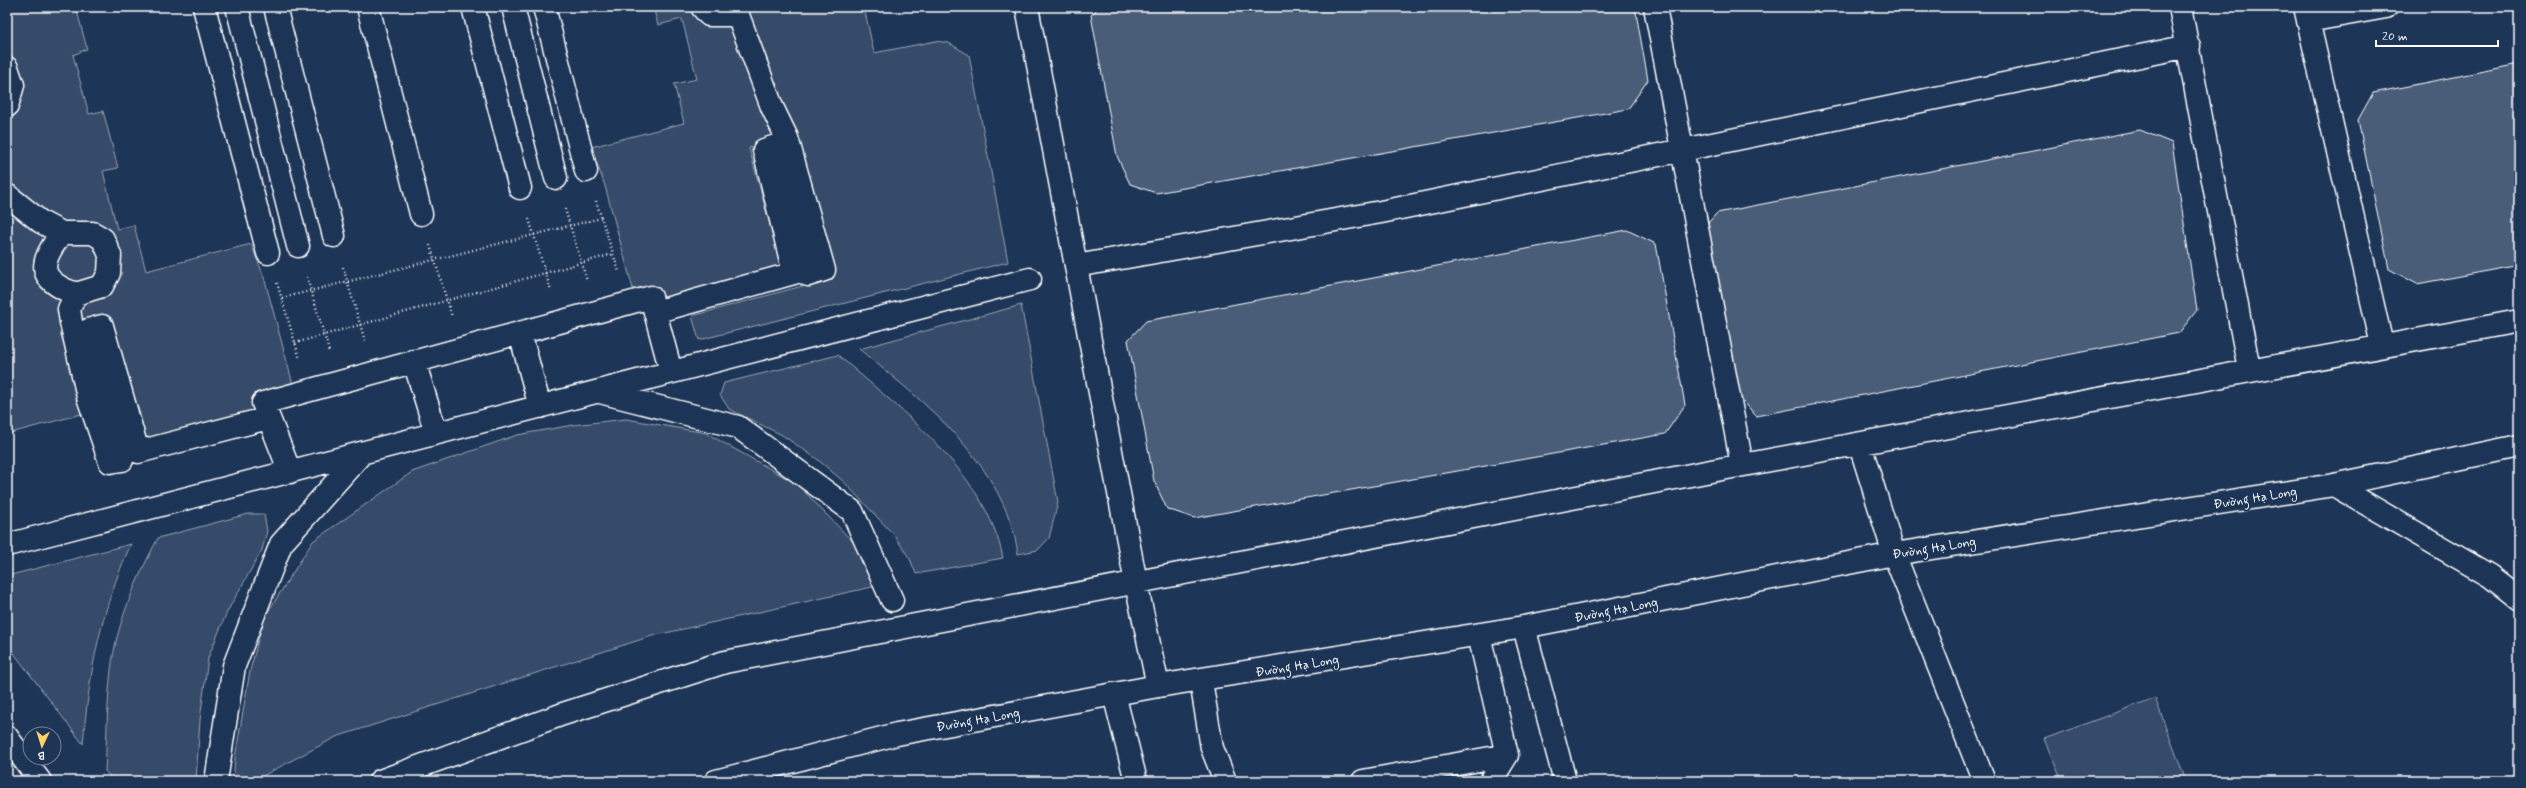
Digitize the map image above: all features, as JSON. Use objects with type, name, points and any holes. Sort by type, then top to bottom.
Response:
[{"type":"street","points":[[204,7],[268,253]]},
{"type":"street","points":[[237,7],[298,246]]},
{"type":"street","points":[[275,7],[334,236]]},
{"type":"street","points":[[368,7],[421,214]]},
{"type":"street","points":[[473,7],[520,188]]},
{"type":"street","points":[[513,7],[556,178]]},
{"type":"street","points":[[544,7],[586,171]]},
{"type":"street","points":[[655,312],[794,273],[764,150],[776,146],[808,275],[824,270],[787,138],[772,107],[739,11],[709,15],[702,7]]},
{"type":"street","points":[[1027,7],[1136,583],[1158,686]]},
{"type":"street","points":[[1655,7],[1742,465]]},
{"type":"street","points":[[2180,7],[2189,46],[2250,369]]},
{"type":"street","points":[[2382,346],[2307,14],[2386,7]]},
{"type":"street","points":[[1076,266],[1381,212],[2189,46]]},
{"type":"street","points":[[7,68],[13,85],[7,106]]},
{"type":"street","points":[[7,195],[41,222],[62,234],[93,233],[103,239],[110,255],[109,273],[102,286],[76,294],[51,282],[45,273],[44,263],[50,250],[62,234]]},
{"type":"street","points":[[7,545],[1030,280]]},
{"type":"street","points":[[76,294],[69,309],[71,322],[88,398],[110,462],[122,460],[88,330],[102,326],[138,452],[268,418]]},
{"type":"street","points":[[290,472],[263,403],[651,297],[671,372]]},
{"type":"street","points":[[380,781],[563,714],[724,662],[1742,465],[1860,445],[2250,369],[2519,321]]},
{"type":"street","points":[[520,333],[540,407]]},
{"type":"street","points":[[414,361],[436,433]]},
{"type":"street","points":[[599,391],[738,427],[852,511],[892,600]]},
{"type":"street","points":[[1860,445],[1894,554],[1984,781]]},
{"type":"street","name":"Đường Hạ Long","points":[[716,781],[897,734],[1158,686],[1201,681],[1524,628],[1894,554],[2334,485],[2519,446]]},
{"type":"street","points":[[216,781],[234,666],[281,544],[362,453]]},
{"type":"street","points":[[2334,485],[2490,576],[2519,599]]},
{"type":"street","points":[[1524,628],[1565,781]]},
{"type":"street","points":[[1479,635],[1507,755],[1491,781]]},
{"type":"street","points":[[1201,681],[1212,748],[1225,781]]},
{"type":"street","points":[[1114,694],[1136,781]]},
{"type":"street","points":[[7,737],[40,781]]},
{"type":"street","points":[[1363,781],[1507,755]]},
{"type":"path","points":[[586,171],[629,303]]},
{"type":"path","points":[[556,178],[597,312]]},
{"type":"path","points":[[520,188],[560,322]]},
{"type":"path","points":[[421,214],[462,348]]},
{"type":"path","points":[[282,298],[601,218]]},
{"type":"path","points":[[334,236],[375,372]]},
{"type":"path","points":[[298,246],[339,382]]},
{"type":"path","points":[[268,253],[309,390]]},
{"type":"path","points":[[296,343],[613,254]]},
{"type":"shaded area","points":[[7,7],[76,7],[87,49],[73,55],[89,114],[103,111],[118,168],[103,171],[117,229],[134,225],[146,271],[251,244],[264,277],[298,403],[140,444],[73,328],[60,332],[85,413],[7,434]]},
{"type":"shaded area","points":[[653,7],[864,7],[874,53],[936,41],[949,43],[969,55],[1008,262],[699,340],[692,316],[828,279],[768,142],[749,148],[783,273],[639,311],[605,186],[591,147],[684,123],[674,84],[697,79],[682,19],[658,25]]},
{"type":"shaded area","points":[[1021,305],[1058,502],[1049,538],[1038,550],[1018,554],[1010,522],[997,492],[979,464],[958,438],[935,414],[910,391],[859,349]]},
{"type":"shaded area","points":[[838,355],[913,420],[937,444],[959,470],[979,498],[994,527],[1003,558],[916,574],[910,559],[894,535],[844,482],[817,459],[782,435],[729,409],[720,395],[724,383]]},
{"type":"shaded area","points":[[626,419],[706,433],[797,484],[853,542],[881,585],[652,636],[336,737],[253,781],[233,781],[235,758],[250,671],[264,618],[313,541],[412,472],[517,435],[573,425]]},
{"type":"shaded area","points":[[248,514],[264,514],[267,531],[262,550],[227,612],[208,658],[200,720],[196,781],[114,781],[105,771],[111,670],[118,636],[128,602],[150,553],[158,538]]},
{"type":"shaded area","points":[[131,544],[112,593],[98,642],[89,692],[83,744],[7,644],[7,576]]},
{"type":"shaded area","points":[[2155,698],[2186,781],[2062,781],[2044,739]]},
{"type":"building","points":[[1099,7],[1635,7],[1648,80],[1628,109],[1156,193],[1130,184],[1117,156],[1091,15]]},
{"type":"building","points":[[2519,64],[2519,265],[2417,284],[2389,269],[2358,120],[2373,93]]},
{"type":"building","points":[[2140,130],[2172,143],[2197,310],[2179,333],[1756,416],[1738,395],[1700,232],[1717,213]]},
{"type":"building","points":[[1627,230],[1656,244],[1685,405],[1665,434],[1194,518],[1167,509],[1154,481],[1128,340],[1146,321]]}]
